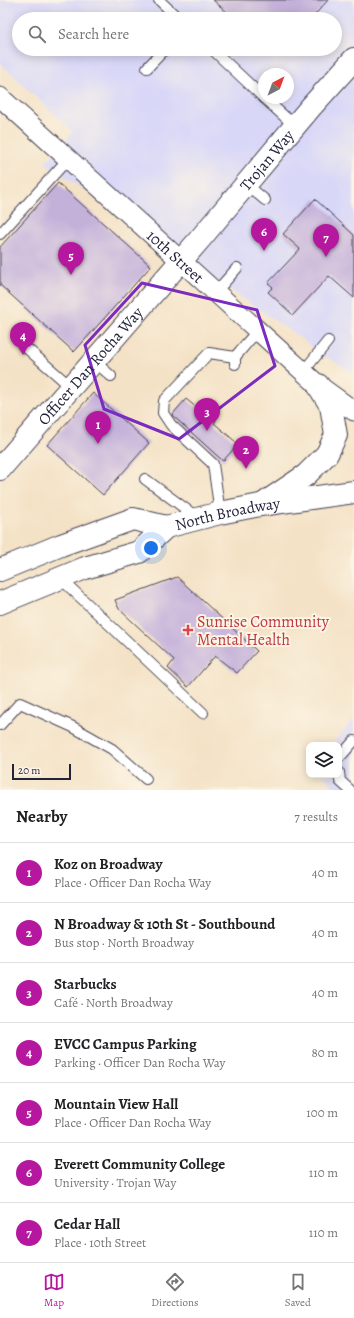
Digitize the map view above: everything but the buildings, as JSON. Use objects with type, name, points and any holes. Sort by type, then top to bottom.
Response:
[{"type":"main road","name":"Trojan Way","points":[[180,262],[354,59]]},
{"type":"main road","name":"Officer Dan Rocha Way","points":[[0,469],[180,262]]},
{"type":"main road","points":[[260,505],[306,475],[327,454],[336,435],[331,406],[310,379]]},
{"type":"main road","name":"North Broadway","points":[[0,603],[85,568],[139,552],[166,527],[198,518],[260,505],[354,492]]},
{"type":"main road","points":[[0,570],[60,545],[133,519],[166,527]]},
{"type":"street","name":"10th Street","points":[[0,97],[310,379],[354,411]]},
{"type":"lane","points":[[159,0],[172,12]]},
{"type":"lane","points":[[147,68],[158,56]]},
{"type":"lane","points":[[219,56],[258,92]]},
{"type":"lane","points":[[271,104],[295,126]]},
{"type":"lane","points":[[0,234],[68,159]]},
{"type":"lane","points":[[246,184],[265,200]]},
{"type":"lane","points":[[215,293],[237,268]]},
{"type":"lane","points":[[220,513],[213,464],[171,425],[163,412],[164,401],[209,353],[235,361],[257,331]]},
{"type":"lane","points":[[310,379],[328,341]]},
{"type":"lane","points":[[23,345],[71,387]]},
{"type":"lane","points":[[94,361],[111,376]]},
{"type":"lane","points":[[145,479],[198,518]]},
{"type":"lane","points":[[60,578],[204,713]]},
{"type":"lane","points":[[0,724],[20,703],[73,727],[112,749],[146,779]]},
{"type":"lane","points":[[342,755],[354,741]]},
{"type":"lane","points":[[340,778],[340,781],[350,790]]},
{"type":"highlighted area","points":[[142,283],[257,310],[275,366],[179,439],[104,409],[85,345]]},
{"type":"shaded area","points":[[0,0],[354,0],[354,373],[319,353],[302,339],[45,163],[73,132],[0,63]]},
{"type":"shaded area","points":[[354,719],[354,790],[338,790],[325,778],[342,778],[342,742],[334,742]]},
{"type":"place","name":"Everett Community College","points":[[264,251]]},
{"type":"place","name":"Cedar Hall","points":[[326,257]]},
{"type":"place","name":"Mountain View Hall","points":[[71,275]]},
{"type":"place","name":"EVCC Campus Parking","points":[[23,355]]},
{"type":"place","name":"Starbucks","points":[[207,431]]},
{"type":"place","name":"Koz on Broadway","points":[[98,444]]},
{"type":"place","name":"N Broadway & 10th St - Southbound","points":[[246,469]]},
{"type":"place","name":"Sunrise Community Mental Health","points":[[188,630]]}]
